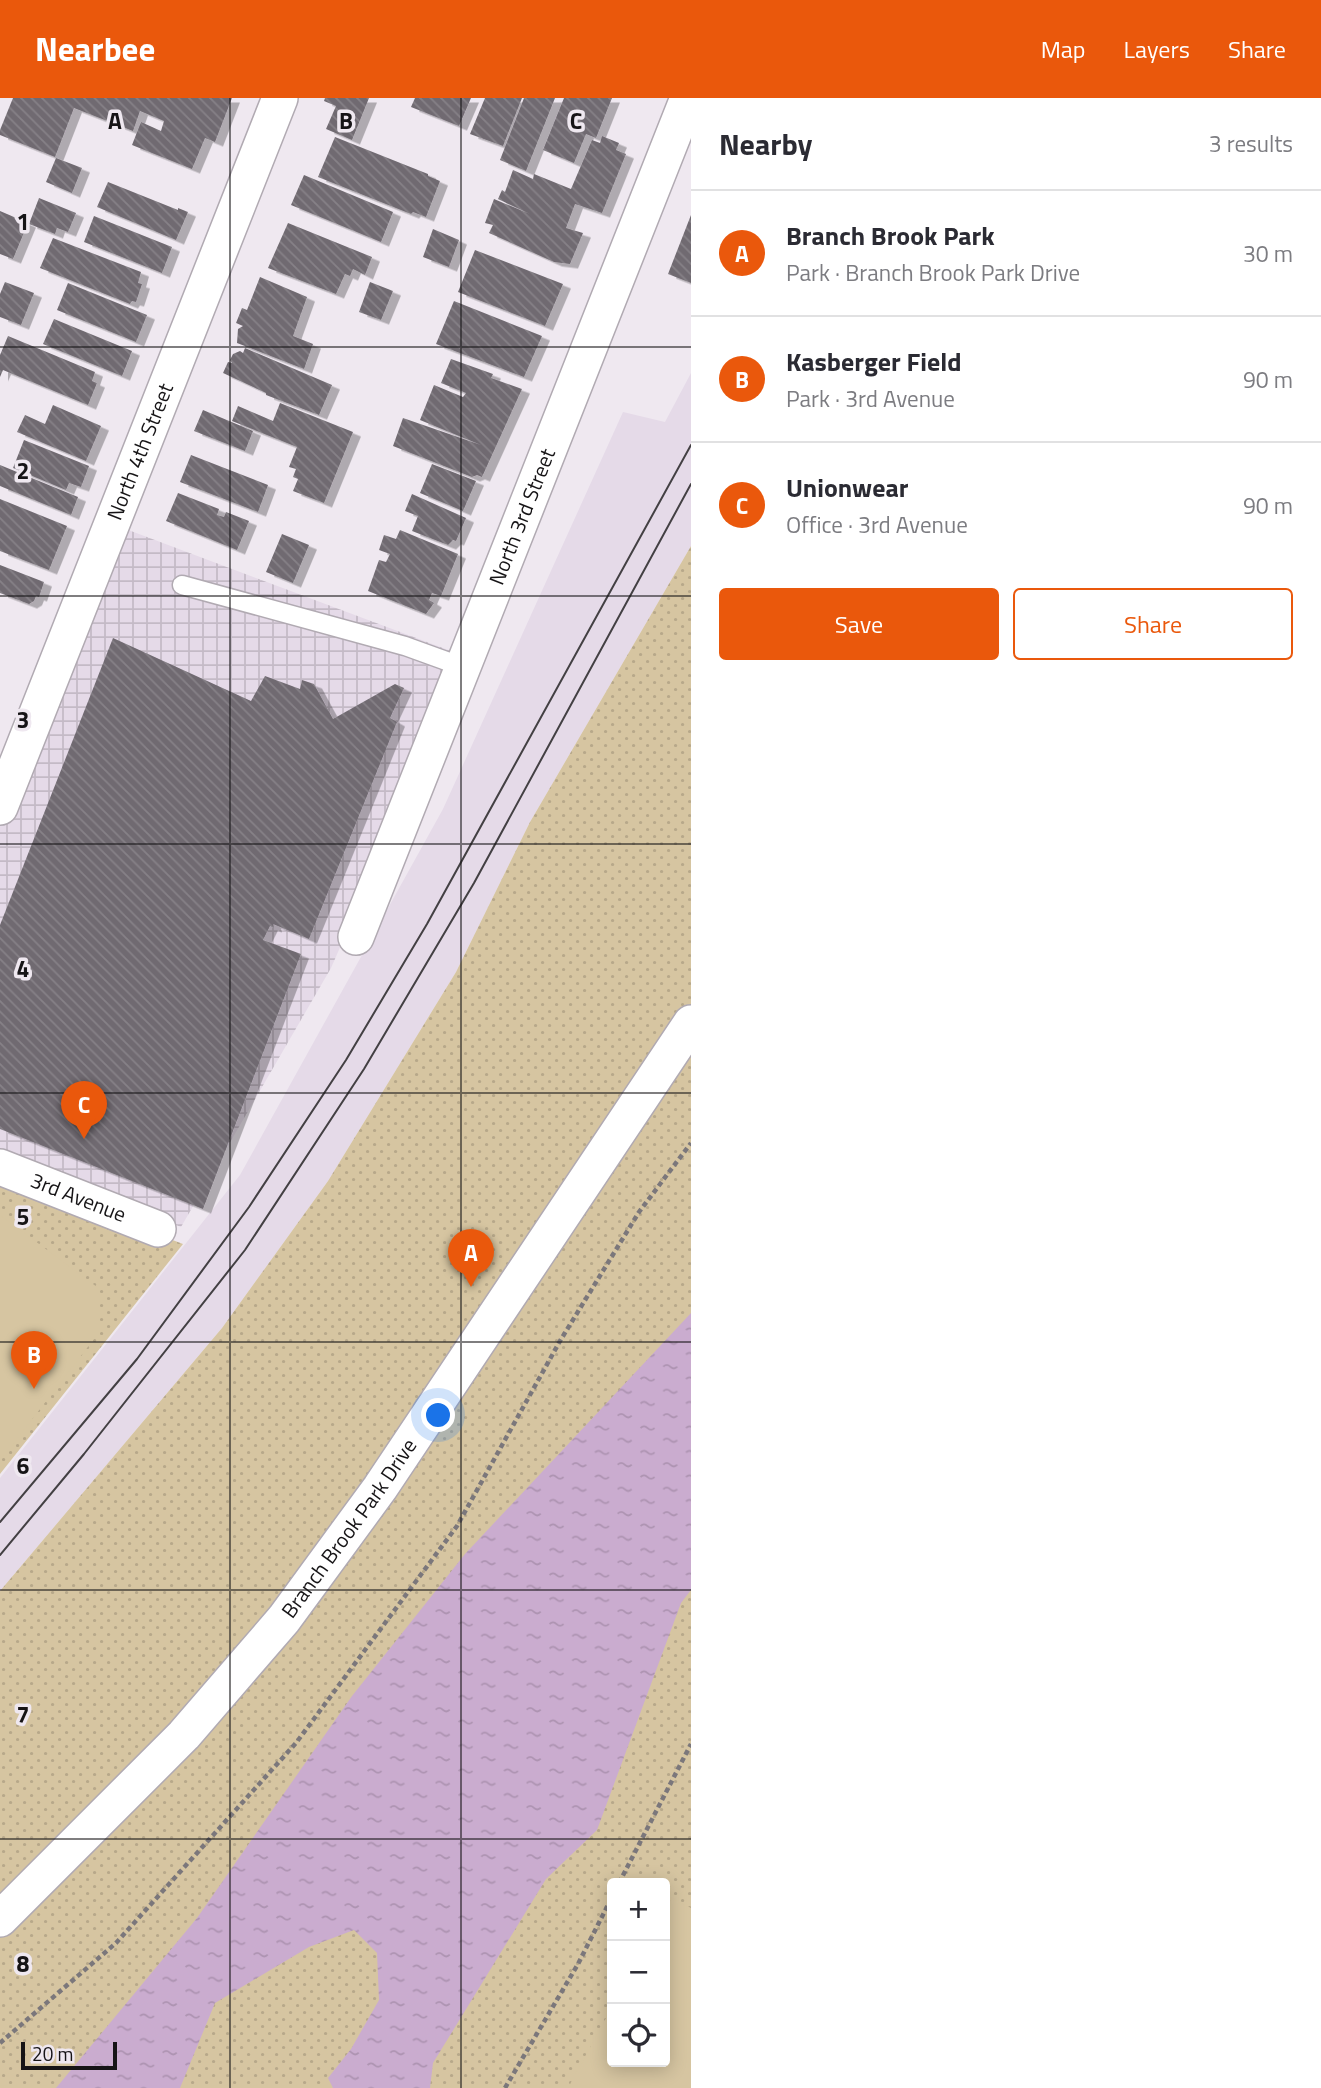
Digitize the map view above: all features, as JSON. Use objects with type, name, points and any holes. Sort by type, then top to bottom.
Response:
[{"type":"street","name":"North 4th Street","points":[[0,807],[280,98]]},
{"type":"street","name":"North 3rd Street","points":[[356,937],[688,98]]},
{"type":"street","name":"Branch Brook Park Drive","points":[[0,1919],[184,1735],[284,1619],[380,1488],[691,1023]]},
{"type":"street","name":"3rd Avenue","points":[[0,1167],[158,1230]]},
{"type":"lane","points":[[182,584],[405,646],[463,667]]},
{"type":"path","points":[[0,2043],[116,1943],[296,1743],[457,1527],[560,1341],[639,1213],[691,1143]]},
{"type":"path","points":[[622,1878],[691,1745]]},
{"type":"path","points":[[505,2088],[578,1964],[607,1907]]},
{"type":"shaded area","points":[[691,373],[691,546],[530,822],[456,972],[328,1181],[222,1328],[0,1591],[0,1478],[240,1175],[443,809],[623,412],[665,422]]},
{"type":"shaded area","points":[[123,528],[467,657],[331,968],[181,1227],[0,1155],[0,823]]},
{"type":"shaded area","points":[[691,546],[691,2088],[0,2088],[0,1591],[222,1328],[328,1181],[456,972],[530,822]]},
{"type":"shaded area","points":[[0,1174],[183,1244],[0,1474]]},
{"type":"shaded area","points":[[0,1215],[97,1287],[97,1335],[0,1461]]},
{"type":"shaded area","points":[[672,1898],[691,1908],[691,2088],[568,2088],[607,2016],[607,2067],[670,2067]]},
{"type":"water","points":[[691,1313],[691,1590],[681,1603],[597,1830],[546,1879],[433,2063],[430,2088],[333,2088],[328,2078],[351,2049],[379,2000],[377,1953],[354,1930],[309,1947],[215,2003],[180,2088],[56,2088],[197,1918],[352,1696],[465,1554]]},
{"type":"building","points":[[13,98],[232,98],[215,142],[205,138],[192,169],[132,145],[141,122],[161,131],[164,121],[140,111],[133,131],[74,108],[55,157],[0,135]]},
{"type":"building","points":[[325,98],[369,98],[352,140],[326,129],[336,106],[324,101]]},
{"type":"building","points":[[415,98],[471,98],[459,126],[411,107]]},
{"type":"building","points":[[485,98],[522,98],[503,146],[470,134]]},
{"type":"building","points":[[524,98],[555,98],[526,171],[500,160]]},
{"type":"building","points":[[564,98],[612,98],[596,138],[586,134],[574,163],[543,150]]},
{"type":"building","points":[[602,136],[619,143],[616,150],[626,154],[602,213],[575,204],[566,228],[583,233],[570,264],[554,262],[489,233],[493,225],[485,223],[494,199],[530,214],[498,199],[502,190],[505,192],[513,170],[533,179],[534,174],[571,189],[592,140],[600,143]]},
{"type":"building","points":[[335,137],[440,181],[426,217],[413,212],[411,214],[318,177]]},
{"type":"building","points":[[56,158],[82,168],[72,193],[46,182]]},
{"type":"building","points":[[304,175],[393,212],[381,242],[291,205]]},
{"type":"building","points":[[108,182],[188,212],[176,240],[97,207]]},
{"type":"building","points":[[39,198],[76,213],[68,232],[57,228],[55,234],[29,224]]},
{"type":"building","points":[[0,211],[28,223],[13,259],[0,254]]},
{"type":"building","points":[[691,215],[691,283],[668,274]]},
{"type":"building","points":[[94,216],[172,247],[162,273],[84,242]]},
{"type":"building","points":[[288,223],[372,257],[365,275],[353,269],[350,276],[345,274],[336,294],[268,268]]},
{"type":"building","points":[[433,229],[459,240],[449,267],[423,257]]},
{"type":"building","points":[[53,238],[141,272],[138,283],[142,284],[136,302],[132,301],[130,304],[40,268]]},
{"type":"building","points":[[475,250],[563,284],[545,326],[458,292]]},
{"type":"building","points":[[260,277],[307,297],[293,336],[313,344],[304,369],[237,343],[238,329],[243,326],[236,323],[242,308],[247,310]]},
{"type":"building","points":[[5,282],[34,293],[21,325],[0,317],[0,294]]},
{"type":"building","points":[[370,282],[393,291],[381,320],[359,312]]},
{"type":"building","points":[[68,283],[147,315],[136,342],[57,310]]},
{"type":"building","points":[[454,301],[542,336],[524,377],[436,344]]},
{"type":"building","points":[[54,319],[132,351],[122,376],[43,344]]},
{"type":"building","points":[[8,336],[95,372],[92,381],[97,383],[88,405],[3,370],[0,377],[0,355]]},
{"type":"building","points":[[245,348],[332,385],[319,415],[266,395],[223,373],[228,362],[232,363],[230,360],[233,354],[240,351],[243,353]]},
{"type":"building","points":[[451,359],[493,374],[491,378],[522,389],[482,477],[472,477],[393,446],[403,418],[481,445],[420,420],[434,385],[463,397],[466,393],[441,383]]},
{"type":"building","points":[[280,403],[353,432],[324,503],[293,491],[298,479],[293,477],[296,469],[289,467],[297,447],[232,421],[238,406],[273,421]]},
{"type":"building","points":[[53,405],[101,426],[86,461],[17,432],[25,415],[45,424]]},
{"type":"building","points":[[203,410],[253,431],[245,451],[194,431]]},
{"type":"building","points":[[24,440],[89,466],[81,487],[69,483],[66,490],[13,468]]},
{"type":"building","points":[[191,455],[268,485],[258,512],[180,482]]},
{"type":"building","points":[[432,464],[476,481],[463,511],[420,493]]},
{"type":"building","points":[[0,465],[78,497],[71,515],[0,486]]},
{"type":"building","points":[[178,493],[219,509],[217,515],[224,517],[226,512],[249,521],[237,550],[166,521]]},
{"type":"building","points":[[412,494],[466,518],[456,541],[453,540],[448,545],[412,531],[418,516],[405,511]]},
{"type":"building","points":[[0,499],[67,526],[49,570],[0,551]]},
{"type":"building","points":[[400,530],[458,554],[441,596],[432,593],[429,600],[434,603],[426,614],[368,591],[379,560],[386,562],[390,554],[379,550],[384,535],[396,539]]},
{"type":"building","points":[[282,534],[309,545],[293,583],[266,572]]},
{"type":"building","points":[[0,565],[44,582],[39,597],[36,596],[29,604],[0,593]]},
{"type":"building","points":[[113,638],[251,701],[265,676],[300,689],[302,680],[314,684],[333,719],[395,684],[404,688],[390,718],[397,722],[309,939],[273,924],[274,928],[270,926],[263,940],[301,954],[203,1209],[0,1129],[0,925]]},
{"type":"tram line","points":[[0,1522],[137,1359],[249,1207],[346,1060],[427,924],[691,445]]},
{"type":"tram line","points":[[0,1555],[84,1454],[245,1250],[364,1069],[474,883],[691,484]]},
{"type":"place","name":"Unionwear","points":[[84,1139]]},
{"type":"place","name":"Branch Brook Park","points":[[471,1287]]},
{"type":"place","name":"Kasberger Field","points":[[34,1389]]}]
